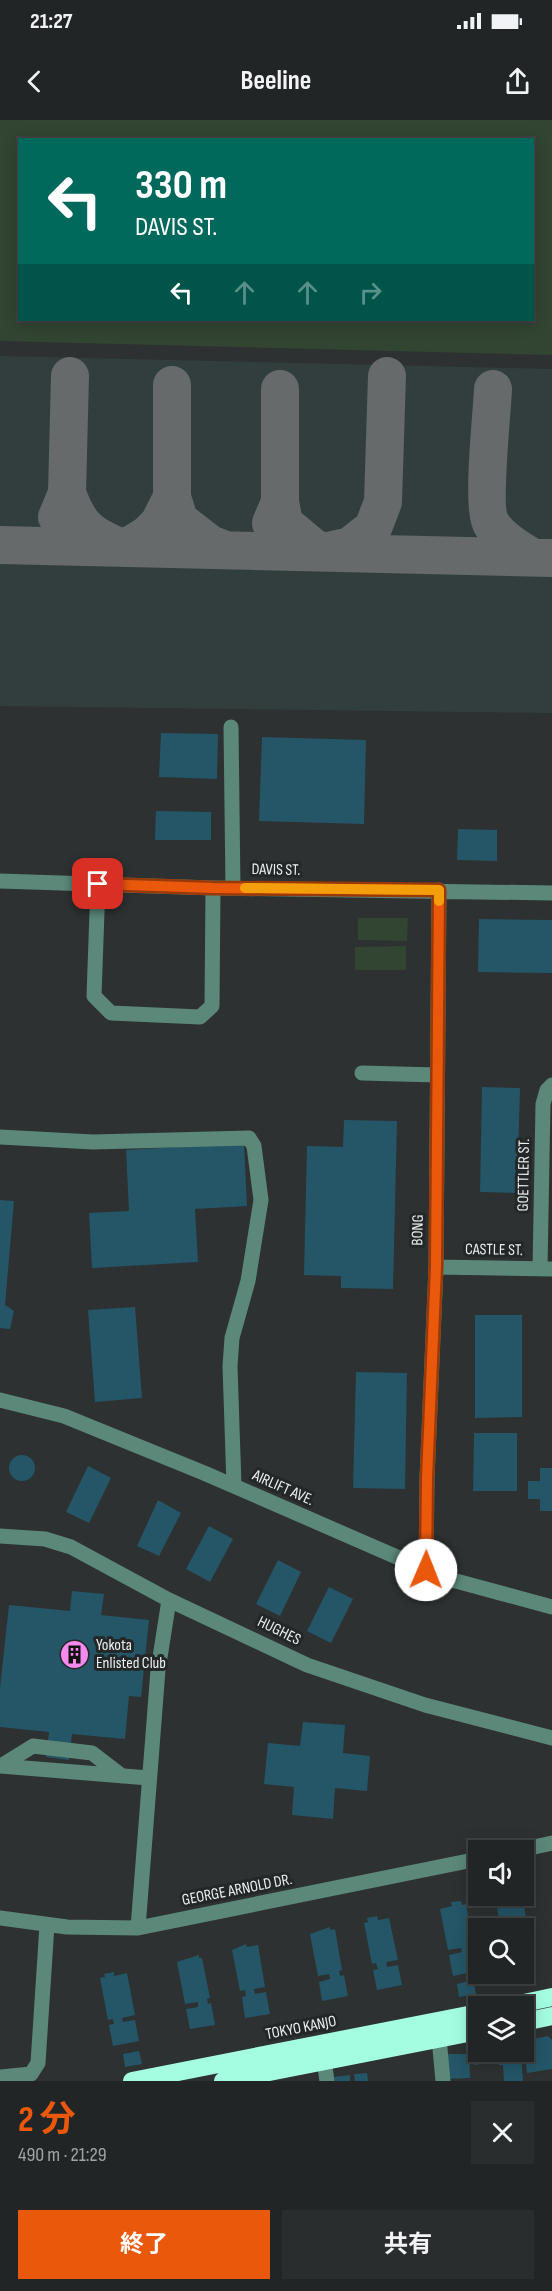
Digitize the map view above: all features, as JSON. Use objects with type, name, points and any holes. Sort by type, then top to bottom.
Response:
[{"type":"highway","points":[[534,2001],[552,1997]]},
{"type":"highway","name":"TOKYO KANJO","points":[[132,2081],[468,2015]]},
{"type":"highway","points":[[534,2020],[552,2016]]},
{"type":"highway","points":[[222,2081],[468,2033]]},
{"type":"street","points":[[231,727],[232,888]]},
{"type":"street","name":"DAVIS ST.","points":[[0,881],[213,888],[552,893]]},
{"type":"street","points":[[98,884],[94,996],[111,1013],[200,1017],[212,1006],[213,888]]},
{"type":"street","name":"BONG","points":[[426,1570],[427,1478],[436,1267],[439,890]]},
{"type":"street","points":[[362,1073],[438,1075]]},
{"type":"street","name":"GOETTLER ST.","points":[[546,1269],[543,1104],[547,1090],[552,1085]]},
{"type":"street","points":[[0,1137],[93,1142],[249,1138],[254,1146],[261,1200],[248,1281],[232,1338],[230,1366],[234,1486]]},
{"type":"street","name":"CASTLE ST.","points":[[436,1267],[546,1269]]},
{"type":"street","name":"AIRLIFT AVE.","points":[[0,1400],[64,1416],[234,1486],[445,1578],[552,1607]]},
{"type":"street","name":"HUGHES","points":[[0,1536],[45,1539],[71,1547],[169,1600],[307,1665],[425,1705],[552,1738]]},
{"type":"street","points":[[138,1928],[158,1671],[169,1600]]},
{"type":"street","points":[[1,1766],[33,1746],[92,1753],[122,1776]]},
{"type":"street","points":[[1,1766],[149,1778]]},
{"type":"street","points":[[534,1847],[552,1843]]},
{"type":"street","name":"GEORGE ARNOLD DR.","points":[[0,1918],[47,1925],[138,1928],[468,1861]]},
{"type":"street","points":[[0,2077],[31,2074],[38,2063],[47,1925]]},
{"type":"street","points":[[439,2038],[443,2081]]},
{"type":"street","points":[[324,2060],[327,2081]]},
{"type":"shaded area","points":[[0,356],[552,369],[552,713],[0,706]]},
{"type":"green space","points":[[0,120],[552,120],[552,355],[0,341]]},
{"type":"green space","points":[[358,918],[408,918],[407,941],[358,940]]},
{"type":"green space","points":[[406,946],[406,970],[355,970],[355,947]]},
{"type":"building","points":[[161,733],[218,734],[217,779],[159,777]]},
{"type":"building","points":[[262,737],[366,740],[364,824],[259,821]]},
{"type":"building","points":[[156,811],[211,812],[211,840],[155,840]]},
{"type":"building","points":[[458,829],[497,830],[497,861],[457,860]]},
{"type":"building","points":[[479,919],[552,920],[552,973],[478,972]]},
{"type":"building","points":[[482,1087],[520,1088],[517,1193],[480,1192]]},
{"type":"building","points":[[344,1120],[397,1121],[393,1289],[341,1288],[341,1276],[304,1275],[307,1146],[343,1147]]},
{"type":"building","points":[[244,1143],[247,1206],[195,1209],[198,1262],[92,1268],[89,1213],[129,1211],[126,1150]]},
{"type":"building","points":[[0,1200],[14,1201],[5,1305],[14,1311],[10,1329],[0,1328]]},
{"type":"building","points":[[135,1307],[142,1398],[95,1402],[88,1310]]},
{"type":"building","points":[[475,1315],[522,1315],[522,1417],[475,1418]]},
{"type":"building","points":[[356,1372],[407,1373],[405,1489],[353,1488]]},
{"type":"building","points":[[474,1433],[517,1433],[517,1491],[473,1491]]},
{"type":"building","points":[[22,1455],[31,1459],[35,1468],[31,1477],[22,1481],[13,1477],[9,1468],[13,1459]]},
{"type":"building","points":[[88,1466],[111,1478],[89,1523],[66,1512]]},
{"type":"building","points":[[540,1468],[552,1468],[552,1511],[540,1511],[540,1499],[528,1499],[528,1481],[540,1481]]},
{"type":"building","points":[[158,1500],[181,1513],[159,1556],[137,1546]]},
{"type":"building","points":[[209,1526],[233,1539],[210,1582],[186,1569]]},
{"type":"building","points":[[278,1560],[301,1572],[280,1616],[256,1604]]},
{"type":"building","points":[[329,1587],[353,1599],[331,1643],[307,1631]]},
{"type":"building","name":"Yokota Enlisted Club","points":[[72,1591],[104,1594],[101,1615],[149,1620],[141,1697],[129,1696],[125,1739],[72,1734],[69,1760],[46,1757],[49,1732],[0,1727],[0,1688],[9,1605],[70,1611]]},
{"type":"building","points":[[303,1722],[345,1725],[343,1753],[370,1756],[367,1791],[335,1788],[333,1819],[292,1815],[294,1787],[264,1784],[268,1743],[300,1746]]},
{"type":"building","points":[[461,1901],[462,1905],[466,1904],[468,1918],[468,1973],[453,1976],[449,1955],[462,1952],[461,1948],[448,1950],[440,1909],[452,1906],[451,1902]]},
{"type":"building","points":[[497,1906],[524,1906],[526,1918],[499,1918]]},
{"type":"building","points":[[377,1916],[378,1920],[389,1918],[398,1960],[386,1962],[387,1967],[398,1965],[402,1985],[377,1990],[373,1970],[378,1969],[376,1963],[372,1964],[364,1923],[368,1922],[367,1918]]},
{"type":"building","points":[[330,1927],[330,1930],[335,1929],[342,1970],[339,1971],[340,1976],[344,1975],[348,1996],[322,2001],[319,1982],[330,1979],[329,1974],[318,1976],[310,1934]]},
{"type":"building","points":[[246,1944],[247,1947],[258,1945],[265,1987],[254,1989],[255,1994],[266,1992],[270,2014],[245,2018],[242,1997],[246,1996],[245,1990],[240,1991],[232,1950]]},
{"type":"building","points":[[199,1955],[199,1958],[202,1958],[210,1998],[207,1999],[208,2004],[211,2003],[215,2025],[190,2029],[186,2009],[198,2007],[198,2002],[185,2004],[177,1962]]},
{"type":"building","points":[[114,1972],[114,1976],[127,1973],[135,2015],[122,2018],[123,2022],[135,2020],[139,2041],[113,2046],[109,2025],[114,2024],[113,2019],[108,2020],[100,1978],[105,1977],[104,1974]]},
{"type":"building","points":[[468,1981],[468,1984],[474,1984],[476,1994],[459,1997],[457,1984]]},
{"type":"building","points":[[548,2036],[552,2040],[552,2069],[527,2073],[526,2062],[534,2062],[534,2039]]},
{"type":"building","points":[[139,2051],[142,2064],[125,2067],[123,2054]]},
{"type":"building","points":[[445,2054],[468,2054],[470,2078],[446,2079]]},
{"type":"building","points":[[499,2062],[522,2062],[523,2081],[504,2081],[503,2065],[499,2065]]},
{"type":"building","points":[[367,2073],[368,2081],[355,2081],[354,2074]]},
{"type":"building","points":[[350,2075],[350,2081],[335,2081],[334,2077]]},
{"type":"taxiway","points":[[57,517],[67,493],[70,376]]},
{"type":"taxiway","points":[[280,502],[284,523],[314,548],[324,552],[350,546],[373,528],[383,502],[387,376]]},
{"type":"taxiway","points":[[67,493],[76,514],[86,528],[122,548],[126,548],[147,535],[159,523],[172,497],[172,385]]},
{"type":"taxiway","points":[[271,523],[280,502],[280,389]]},
{"type":"taxiway","points":[[493,389],[487,482],[489,516],[492,525],[500,535],[532,557]]},
{"type":"taxiway","points":[[172,497],[179,520],[210,544],[225,550]]},
{"type":"taxiway","points":[[0,545],[552,558]]},
{"type":"slow traffic","points":[[245,888],[439,890],[439,901]]},
{"type":"place","name":"Yokota Enlisted Club","points":[[75,1654]]},
{"type":"route","points":[[98,884],[213,888],[439,890],[436,1267],[427,1478],[426,1570]]}]
